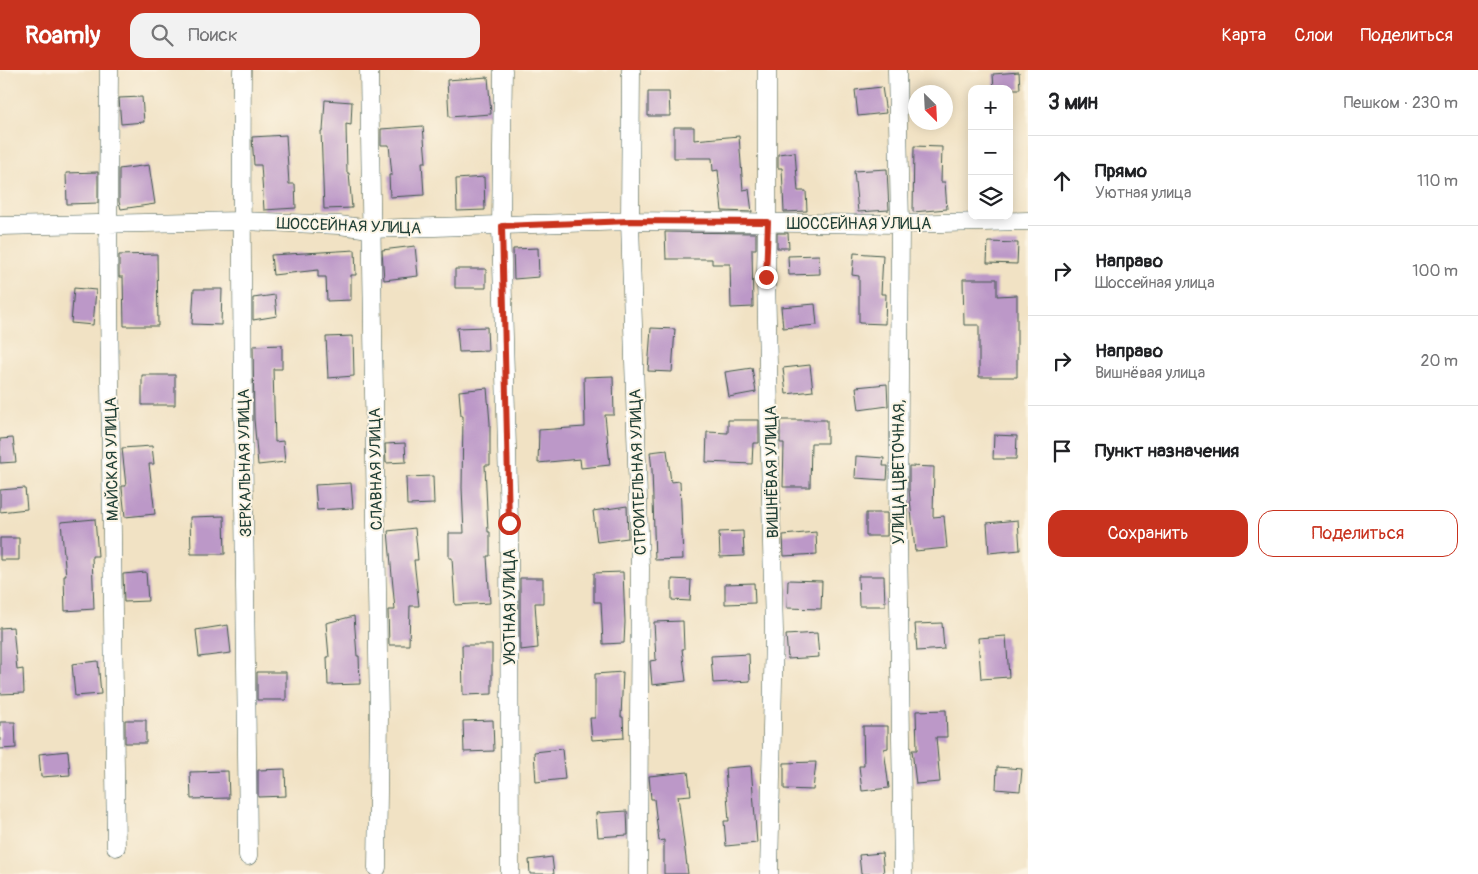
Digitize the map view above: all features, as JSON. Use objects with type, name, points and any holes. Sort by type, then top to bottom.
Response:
[{"type":"street","name":"МАЙСКАЯ УЛИЦА","points":[[109,70],[108,224],[116,847]]},
{"type":"street","name":"ЗЕРКАЛЬНАЯ УЛИЦА","points":[[242,70],[240,221],[248,856]]},
{"type":"street","name":"СЛАВНАЯ УЛИЦА","points":[[369,70],[379,717],[377,868]]},
{"type":"street","name":"УЮТНАЯ УЛИЦА","points":[[503,70],[502,226],[509,523],[510,874]]},
{"type":"street","name":"СТРОИТЕЛЬНАЯ УЛИЦА","points":[[631,70],[630,221],[640,568],[638,874]]},
{"type":"street","name":"ВИШНЁВАЯ УЛИЦА","points":[[767,70],[768,222],[766,277],[774,632],[769,874]]},
{"type":"street","name":"УЛИЦА ЦВЕТОЧНАЯ,","points":[[897,70],[900,224],[898,533],[904,874]]},
{"type":"street","name":"ШОССЕЙНАЯ УЛИЦА","points":[[0,226],[240,221],[339,225],[370,229],[630,221],[900,224],[1028,221]]},
{"type":"building","points":[[1019,72],[1020,89],[1013,89],[1013,85],[994,85],[993,74]]},
{"type":"building","points":[[488,77],[491,114],[449,117],[447,80]]},
{"type":"building","points":[[882,87],[886,113],[858,116],[855,90]]},
{"type":"building","points":[[648,92],[669,92],[670,116],[648,116]]},
{"type":"building","points":[[142,97],[144,122],[121,124],[119,98]]},
{"type":"building","points":[[325,100],[352,102],[351,125],[346,124],[347,173],[349,173],[352,208],[324,209],[321,131],[323,131]]},
{"type":"building","points":[[423,126],[426,162],[422,162],[424,195],[390,197],[389,175],[392,175],[389,145],[381,145],[381,129]]},
{"type":"building","points":[[674,127],[694,127],[694,140],[739,136],[743,190],[749,189],[752,212],[722,211],[718,170],[713,171],[712,158],[674,158]]},
{"type":"building","points":[[286,135],[289,184],[295,184],[296,208],[264,210],[261,165],[254,165],[252,137]]},
{"type":"building","points":[[914,146],[942,147],[941,182],[945,182],[947,209],[913,212]]},
{"type":"building","points":[[795,152],[798,191],[806,191],[807,211],[784,212],[782,168],[778,168],[778,154]]},
{"type":"building","points":[[149,165],[155,204],[121,209],[119,202],[119,169]]},
{"type":"building","points":[[887,169],[889,210],[858,212],[854,171]]},
{"type":"building","points":[[98,172],[98,203],[67,204],[66,173]]},
{"type":"building","points":[[484,177],[485,210],[457,211],[456,179]]},
{"type":"building","points":[[665,232],[756,233],[756,249],[752,249],[753,307],[731,308],[730,264],[712,264],[712,259],[666,259]]},
{"type":"building","points":[[777,233],[788,233],[789,248],[777,248]]},
{"type":"building","points":[[988,242],[1018,243],[1017,264],[987,263]]},
{"type":"building","points":[[415,246],[418,276],[384,280],[382,250]]},
{"type":"building","points":[[538,248],[539,277],[514,279],[513,249]]},
{"type":"building","points":[[355,250],[356,275],[351,275],[351,300],[327,301],[326,277],[318,277],[318,270],[273,275],[271,255]]},
{"type":"building","points":[[854,253],[883,255],[881,294],[886,294],[885,324],[859,323],[859,276],[852,275]]},
{"type":"building","points":[[157,254],[158,326],[124,326],[123,277],[119,277],[119,255]]},
{"type":"building","points":[[819,255],[820,274],[789,275],[788,256]]},
{"type":"building","points":[[455,269],[486,269],[486,288],[455,288]]},
{"type":"building","points":[[963,279],[997,279],[997,296],[1017,295],[1017,377],[979,377],[979,325],[964,325]]},
{"type":"building","points":[[74,288],[96,290],[93,325],[71,323]]},
{"type":"building","points":[[194,289],[222,289],[221,325],[192,324]]},
{"type":"building","points":[[275,295],[277,316],[253,320],[253,298]]},
{"type":"building","points":[[815,304],[817,325],[783,328],[781,307]]},
{"type":"building","points":[[487,327],[488,351],[459,352],[457,328]]},
{"type":"building","points":[[651,328],[675,329],[672,372],[648,371]]},
{"type":"building","points":[[353,336],[354,376],[328,378],[326,337]]},
{"type":"building","points":[[282,345],[282,369],[273,369],[275,442],[283,441],[285,462],[258,465],[254,419],[253,346]]},
{"type":"building","points":[[810,365],[813,391],[786,394],[783,368]]},
{"type":"building","points":[[752,368],[756,392],[729,397],[725,372]]},
{"type":"building","points":[[142,375],[175,375],[175,405],[142,405]]},
{"type":"building","points":[[613,376],[614,415],[605,415],[610,465],[581,468],[580,459],[538,463],[539,430],[585,427],[584,377]]},
{"type":"building","points":[[887,384],[888,406],[859,410],[856,387]]},
{"type":"building","points":[[487,388],[490,423],[490,465],[485,465],[488,532],[490,532],[490,556],[487,556],[490,603],[455,605],[452,558],[449,558],[449,533],[464,533],[462,488],[463,416],[461,416],[459,391]]},
{"type":"building","points":[[728,420],[759,420],[759,443],[753,443],[752,464],[706,462],[707,432],[728,433]]},
{"type":"building","points":[[780,420],[827,420],[827,443],[811,443],[810,487],[783,487],[784,443],[780,443]]},
{"type":"building","points":[[994,435],[1017,436],[1016,459],[993,459]]},
{"type":"building","points":[[13,438],[16,462],[0,463],[0,439]]},
{"type":"building","points":[[405,443],[406,462],[386,463],[385,444]]},
{"type":"building","points":[[152,446],[154,464],[149,464],[155,514],[125,517],[122,486],[126,486],[122,448]]},
{"type":"building","points":[[667,450],[671,482],[680,481],[683,559],[655,560],[650,452]]},
{"type":"building","points":[[856,456],[884,458],[883,466],[888,466],[887,480],[855,478]]},
{"type":"building","points":[[909,466],[934,467],[933,517],[944,516],[947,548],[915,551],[909,489]]},
{"type":"building","points":[[433,476],[434,504],[407,505],[406,477]]},
{"type":"building","points":[[351,483],[353,508],[317,510],[315,485]]},
{"type":"building","points":[[25,488],[27,509],[0,512],[0,490]]},
{"type":"building","points":[[627,506],[628,538],[597,542],[593,511]]},
{"type":"building","points":[[866,513],[887,513],[887,536],[866,536]]},
{"type":"building","points":[[224,516],[225,554],[191,554],[190,517]]},
{"type":"building","points":[[95,519],[98,556],[92,556],[94,609],[65,611],[64,576],[66,576],[61,522]]},
{"type":"building","points":[[1018,520],[1020,550],[989,553],[987,523]]},
{"type":"building","points":[[415,528],[418,560],[414,560],[419,606],[410,606],[409,645],[389,645],[388,610],[395,610],[388,531]]},
{"type":"building","points":[[743,531],[744,556],[720,557],[719,532]]},
{"type":"building","points":[[816,532],[817,554],[784,556],[783,535]]},
{"type":"building","points":[[0,538],[19,538],[19,560],[0,560]]},
{"type":"building","points":[[146,572],[148,601],[124,602],[123,574]]},
{"type":"building","points":[[623,572],[624,643],[603,644],[601,602],[594,602],[594,573]]},
{"type":"building","points":[[858,576],[884,576],[885,606],[859,606]]},
{"type":"building","points":[[520,578],[543,578],[543,603],[535,603],[538,648],[520,650]]},
{"type":"building","points":[[672,579],[691,580],[690,601],[672,600]]},
{"type":"building","points":[[788,580],[822,581],[821,609],[787,608]]},
{"type":"building","points":[[754,583],[755,603],[725,604],[725,584]]},
{"type":"building","points":[[354,616],[360,684],[328,685],[327,657],[329,657],[326,623]]},
{"type":"building","points":[[683,621],[684,649],[682,649],[686,681],[652,685],[650,661],[656,660],[654,622]]},
{"type":"building","points":[[942,623],[944,649],[917,651],[915,624]]},
{"type":"building","points":[[228,625],[231,653],[199,657],[196,630]]},
{"type":"building","points":[[13,627],[17,670],[23,669],[24,693],[0,694],[0,628]]},
{"type":"building","points":[[817,633],[819,657],[788,659],[786,635]]},
{"type":"building","points":[[1006,636],[1009,677],[981,679],[978,638]]},
{"type":"building","points":[[462,645],[492,645],[492,694],[463,695]]},
{"type":"building","points":[[749,654],[750,681],[713,683],[711,656]]},
{"type":"building","points":[[98,661],[101,694],[75,696],[72,664]]},
{"type":"building","points":[[257,672],[286,672],[286,700],[257,700]]},
{"type":"building","points":[[623,672],[621,717],[623,717],[624,738],[592,740],[590,718],[595,718],[595,674]]},
{"type":"building","points":[[946,710],[947,737],[936,737],[940,782],[916,784],[912,750],[917,750],[916,711]]},
{"type":"building","points":[[125,720],[146,720],[146,743],[125,743]]},
{"type":"building","points":[[493,720],[494,751],[464,752],[463,721]]},
{"type":"building","points":[[0,722],[15,722],[16,748],[0,749]]},
{"type":"building","points":[[863,726],[888,726],[888,748],[884,749],[889,788],[862,791],[859,766],[864,766]]},
{"type":"building","points":[[562,749],[565,779],[536,782],[534,752]]},
{"type":"building","points":[[68,751],[70,775],[41,777],[39,754]]},
{"type":"building","points":[[816,762],[813,790],[784,789],[784,763]]},
{"type":"building","points":[[751,766],[757,843],[726,846],[724,821],[729,821],[725,768]]},
{"type":"building","points":[[997,767],[1022,769],[1020,791],[996,789]]},
{"type":"building","points":[[285,769],[286,796],[258,797],[258,770]]},
{"type":"building","points":[[228,771],[229,798],[191,799],[190,772]]},
{"type":"building","points":[[688,772],[691,795],[678,796],[688,874],[664,874],[664,840],[659,841],[654,799],[651,799],[649,776]]},
{"type":"building","points":[[627,811],[628,835],[598,837],[596,813]]},
{"type":"building","points":[[882,853],[884,874],[861,874],[859,855]]},
{"type":"building","points":[[552,857],[554,874],[530,874],[529,860]]},
{"type":"route","points":[[509,523],[502,226],[630,221],[768,222],[766,277]]}]
